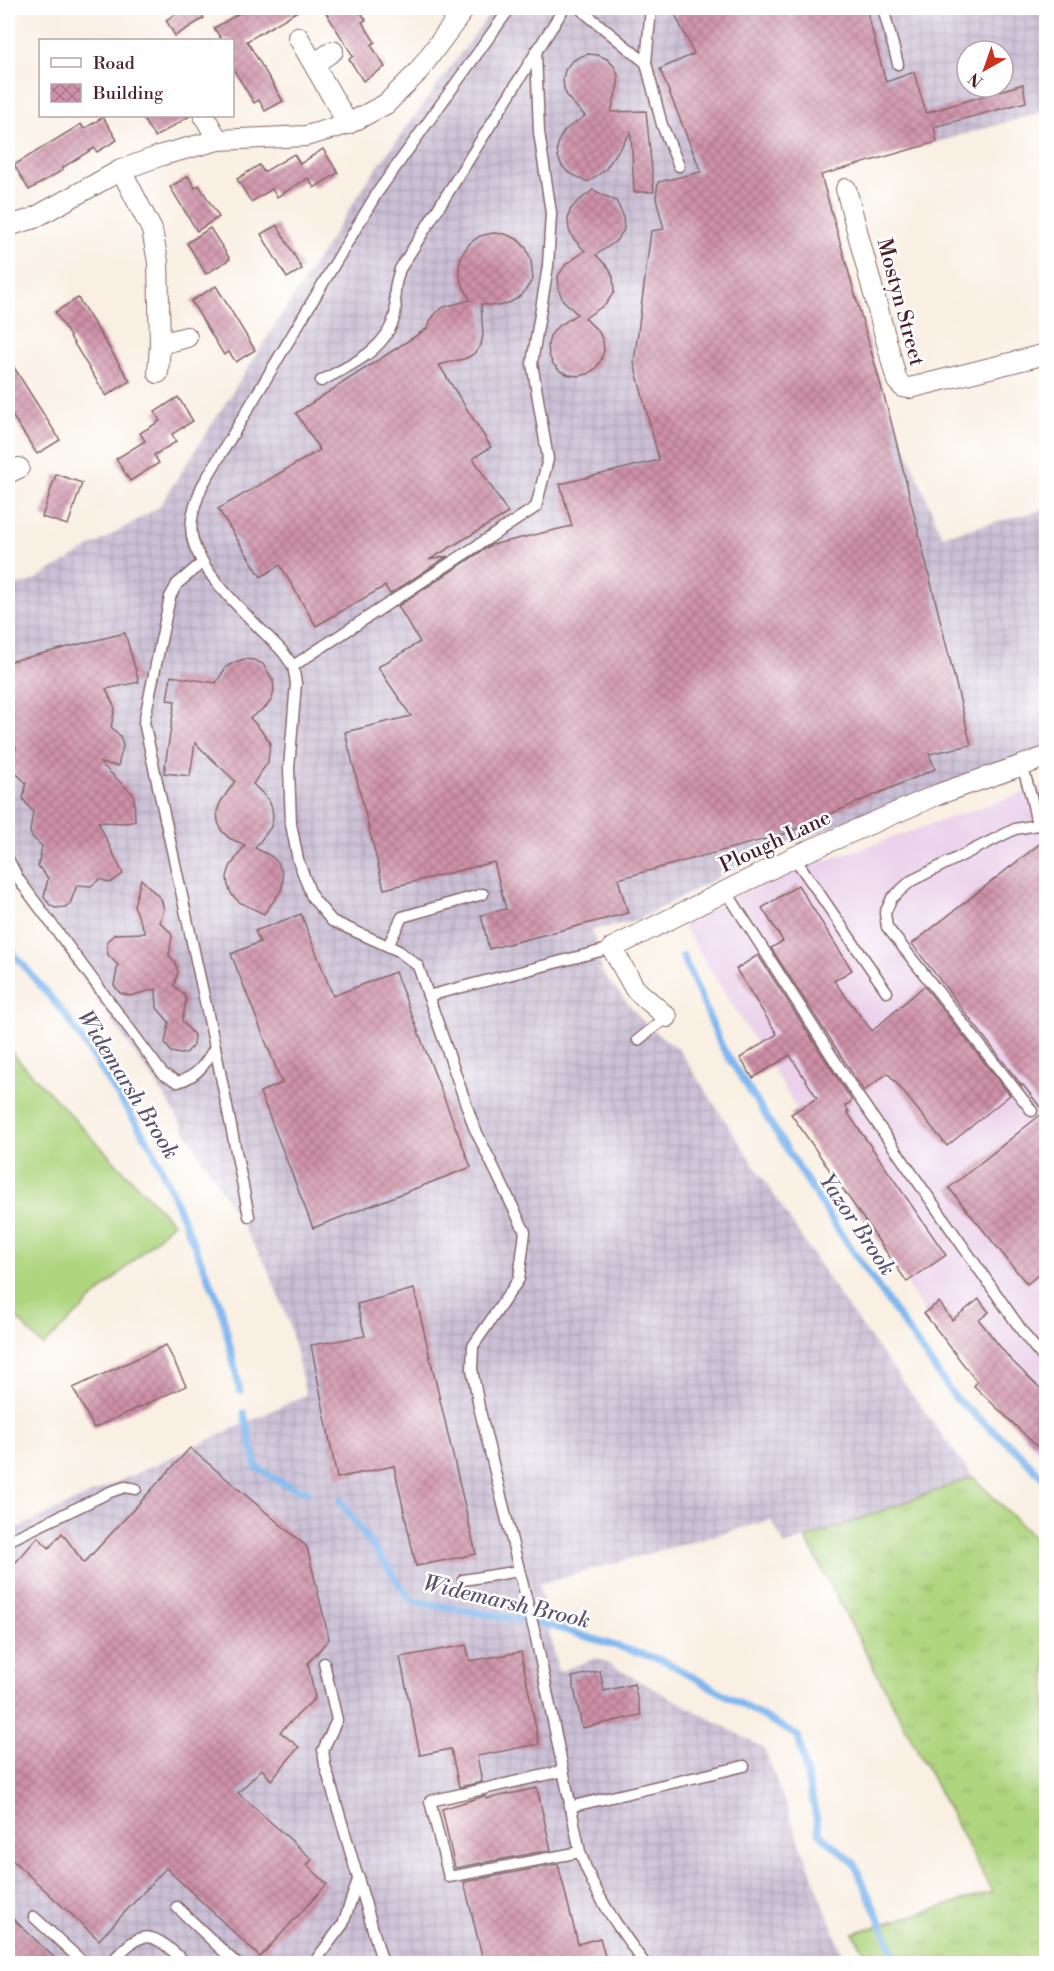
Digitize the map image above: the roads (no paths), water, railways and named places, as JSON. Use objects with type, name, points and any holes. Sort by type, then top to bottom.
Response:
[{"type":"street","points":[[8,226],[32,219],[122,170],[162,155],[218,140],[306,136],[348,124],[386,104],[417,73],[465,8]]},
{"type":"street","points":[[298,37],[348,124]]},
{"type":"street","points":[[314,64],[333,51]]},
{"type":"street","points":[[205,117],[218,140]]},
{"type":"street","points":[[122,170],[152,230],[158,262],[160,344],[158,374]]},
{"type":"street","name":"Mostyn Street","points":[[846,189],[897,381],[903,387],[910,388],[1047,354]]},
{"type":"street","points":[[160,344],[187,337]]},
{"type":"street","name":"Plough Lane","points":[[612,948],[794,857],[939,794],[1047,757]]},
{"type":"street","points":[[612,948],[634,989],[667,1017]]},
{"type":"lane","points":[[510,8],[377,193],[202,486],[192,515],[192,536],[210,574],[283,652],[293,666],[296,683],[290,768],[290,813],[298,860],[312,897],[332,921],[399,951],[418,966],[474,1127],[525,1232],[519,1279],[473,1346],[472,1369],[479,1407],[536,1638],[580,1852],[589,1878],[606,1911],[645,1964]]},
{"type":"lane","points":[[321,381],[369,354],[392,325],[396,312],[394,291],[400,269],[564,8]]},
{"type":"lane","points":[[579,8],[646,63]]},
{"type":"lane","points":[[651,8],[646,63],[662,125],[679,166]]},
{"type":"lane","points":[[883,8],[898,63]]},
{"type":"lane","points":[[293,666],[536,507],[548,459],[532,363],[548,266],[551,213],[539,132],[536,51]]},
{"type":"lane","points":[[203,562],[177,584],[170,597],[144,723],[215,1047],[249,1216]]},
{"type":"lane","points":[[1022,765],[1042,826],[1015,829],[911,881],[892,898],[885,913],[887,927],[1032,1111]]},
{"type":"lane","points":[[794,857],[887,992]]},
{"type":"lane","points":[[8,859],[19,880],[163,1074],[178,1082],[192,1078],[205,1064],[215,1047]]},
{"type":"lane","points":[[726,891],[853,1089],[1027,1338],[1047,1360]]},
{"type":"lane","points":[[388,946],[402,917],[483,894]]},
{"type":"lane","points":[[428,996],[612,948]]},
{"type":"lane","points":[[638,1040],[667,1017]]},
{"type":"lane","points":[[8,1541],[110,1492],[125,1487],[136,1489]]},
{"type":"lane","points":[[463,1580],[519,1571]]},
{"type":"lane","points":[[324,1663],[337,1720],[323,1750],[325,1765],[383,1964]]},
{"type":"lane","points":[[569,1807],[744,1766]]},
{"type":"lane","points":[[563,1771],[430,1801],[448,1877],[580,1852]]},
{"type":"lane","points":[[313,1964],[343,1924],[359,1877]]},
{"type":"lane","points":[[177,1907],[237,1964]]},
{"type":"lane","points":[[34,1917],[85,1964]]},
{"type":"lane","points":[[110,1964],[125,1947],[136,1939],[146,1936],[158,1940],[187,1964]]},
{"type":"waterway","name":"Widemarsh Brook","points":[[8,947],[67,1017],[153,1149],[221,1307],[240,1391]]},
{"type":"waterway","name":"Yazor Brook","points":[[683,956],[722,1047],[835,1225],[955,1398],[1017,1451],[1046,1481]]},
{"type":"waterway","name":"Widemarsh Brook","points":[[244,1413],[257,1468],[286,1485],[308,1492]]},
{"type":"waterway","name":"Widemarsh Brook","points":[[340,1501],[412,1601],[545,1624],[665,1661],[798,1736],[820,1834],[854,1863],[899,1964]]}]
